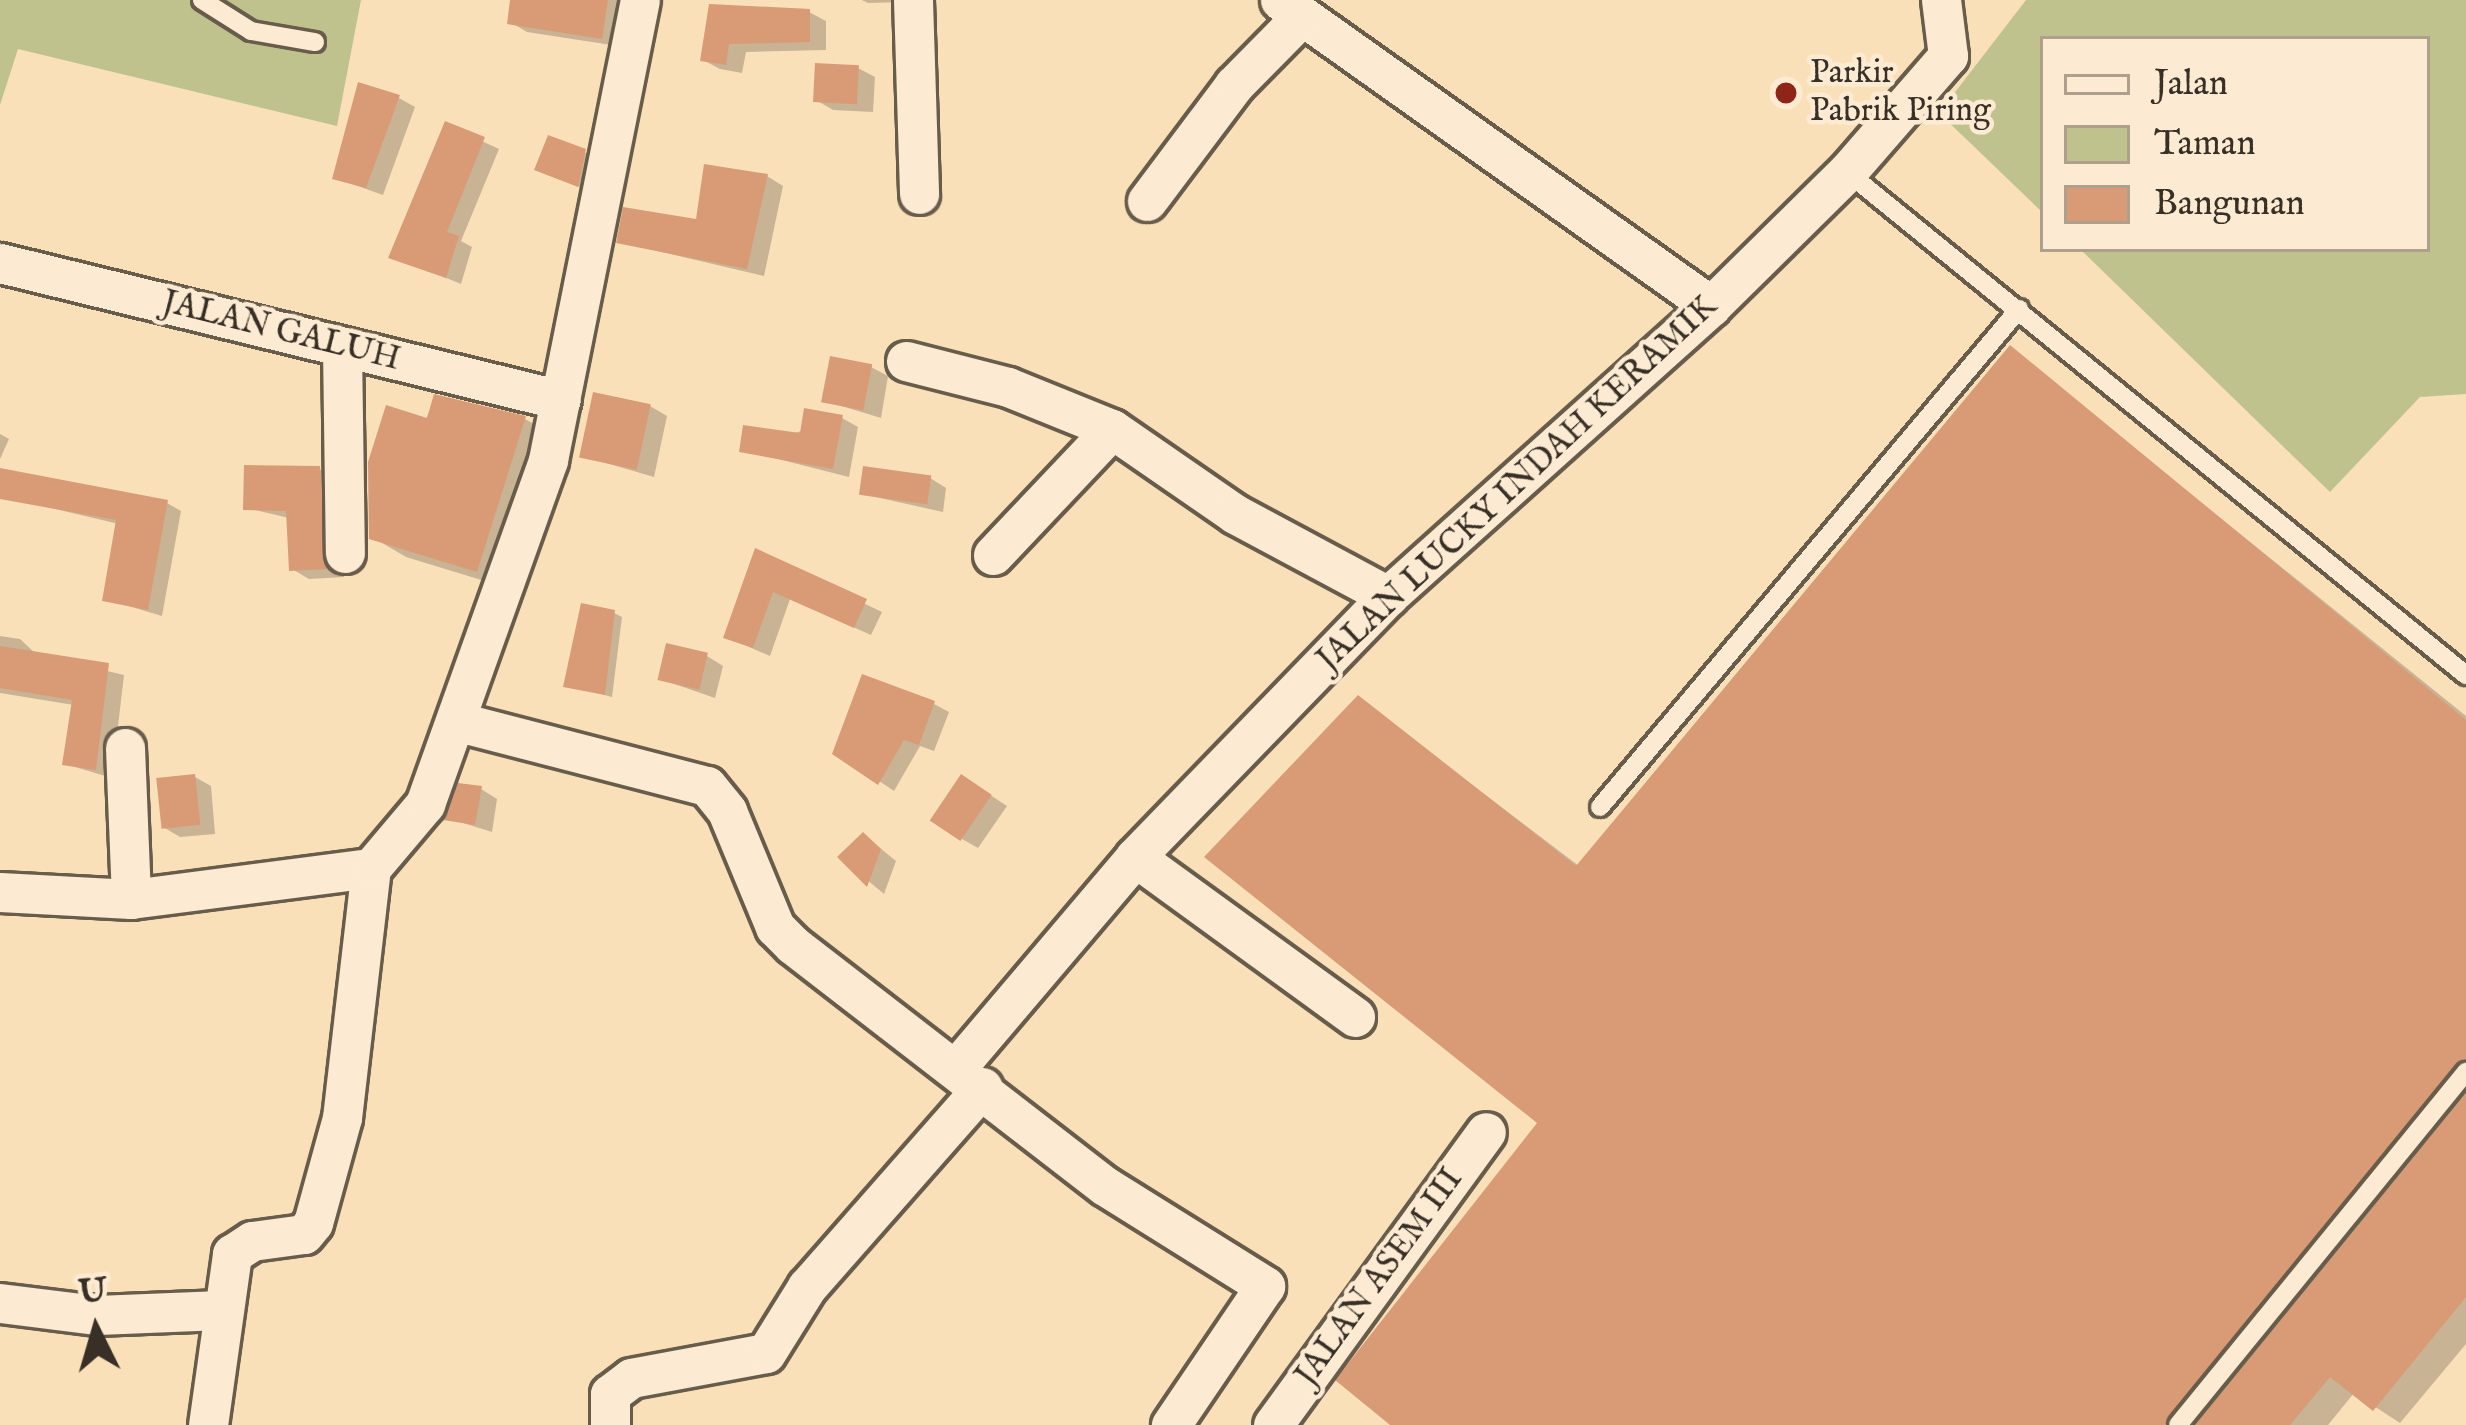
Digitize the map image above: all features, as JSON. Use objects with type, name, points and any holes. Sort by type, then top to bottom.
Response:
[{"type":"street","points":[[0,892],[131,899],[371,868],[411,828],[459,722],[561,400],[640,0]]},
{"type":"street","points":[[913,0],[919,194]]},
{"type":"street","name":"JALAN LUCKY INDAH KERAMIK","points":[[610,1425],[617,1384],[766,1353],[825,1264],[1135,857],[1388,596],[1711,306],[1847,172],[1948,56],[1941,0]]},
{"type":"street","points":[[1147,201],[1291,9],[1711,306]]},
{"type":"street","name":"JALAN GALUH","points":[[0,263],[561,400]]},
{"type":"street","points":[[342,347],[345,553]]},
{"type":"street","points":[[907,361],[1008,387],[1112,429],[1235,514],[1388,596]]},
{"type":"street","points":[[993,554],[1112,429]]},
{"type":"street","points":[[459,722],[707,786],[727,812],[775,927],[971,1076],[1105,1186],[1265,1286],[1172,1425]]},
{"type":"street","points":[[125,748],[131,899]]},
{"type":"street","points":[[1135,857],[1355,1017]]},
{"type":"street","points":[[208,1425],[232,1254],[252,1241],[304,1234],[320,1201],[342,1118],[371,868]]},
{"type":"street","name":"JALAN ASEM III","points":[[1284,1421],[1486,1132]]},
{"type":"street","points":[[0,1303],[97,1315],[221,1310]]},
{"type":"lane","points":[[202,0],[251,31],[315,42]]},
{"type":"lane","points":[[1847,172],[2466,674]]},
{"type":"lane","points":[[1600,807],[2019,309]]},
{"type":"lane","points":[[2178,1425],[2466,1072]]},
{"type":"green space","points":[[0,0],[361,0],[337,126],[18,49],[0,105]]},
{"type":"green space","points":[[2026,0],[2466,0],[2466,394],[2420,397],[2330,492],[2083,252],[2430,252],[2430,36],[2040,36],[2040,210],[1939,113]]},
{"type":"building","points":[[510,0],[608,0],[602,39],[507,24]]},
{"type":"building","points":[[709,4],[810,9],[810,42],[729,44],[726,65],[700,61]]},
{"type":"building","points":[[815,63],[859,65],[857,104],[813,102]]},
{"type":"building","points":[[358,82],[400,95],[366,188],[332,179]]},
{"type":"building","points":[[445,121],[485,137],[447,232],[459,236],[446,278],[388,258]]},
{"type":"building","points":[[548,135],[586,149],[578,187],[534,170]]},
{"type":"building","points":[[704,164],[768,174],[747,269],[616,243],[623,207],[696,219]]},
{"type":"building","points":[[2010,345],[2466,720],[2466,1059],[2165,1425],[1390,1425],[1335,1380],[1537,1123],[1204,857],[1358,695],[1576,866]]},
{"type":"building","points":[[830,356],[872,364],[863,410],[821,402]]},
{"type":"building","points":[[593,392],[651,404],[637,470],[579,458]]},
{"type":"building","points":[[434,394],[526,416],[477,572],[369,539],[368,462],[386,405],[427,418]]},
{"type":"building","points":[[804,408],[843,415],[833,469],[739,452],[743,425],[800,433]]},
{"type":"building","points":[[244,465],[320,466],[328,569],[289,571],[286,511],[243,510]]},
{"type":"building","points":[[863,466],[931,476],[927,504],[859,495]]},
{"type":"building","points":[[0,468],[168,500],[148,610],[102,601],[116,520],[0,499]]},
{"type":"building","points":[[755,548],[867,599],[854,628],[773,592],[753,648],[723,638]]},
{"type":"building","points":[[581,603],[615,610],[605,695],[563,687]]},
{"type":"building","points":[[666,643],[708,653],[699,690],[657,680]]},
{"type":"building","points":[[0,646],[109,663],[96,770],[62,765],[72,700],[0,688]]},
{"type":"building","points":[[862,674],[935,701],[919,745],[904,740],[878,785],[832,754]]},
{"type":"building","points":[[195,774],[200,825],[162,829],[156,778]]},
{"type":"building","points":[[961,774],[992,795],[960,841],[930,820]]},
{"type":"building","points":[[458,783],[482,786],[475,825],[443,820]]},
{"type":"building","points":[[863,832],[881,849],[867,887],[837,857]]},
{"type":"building","points":[[2466,1093],[2466,1297],[2373,1411],[2330,1377],[2290,1425],[2195,1425]]},
{"type":"place","name":"Parkir Pabrik Piring","points":[[1786,93]]}]
